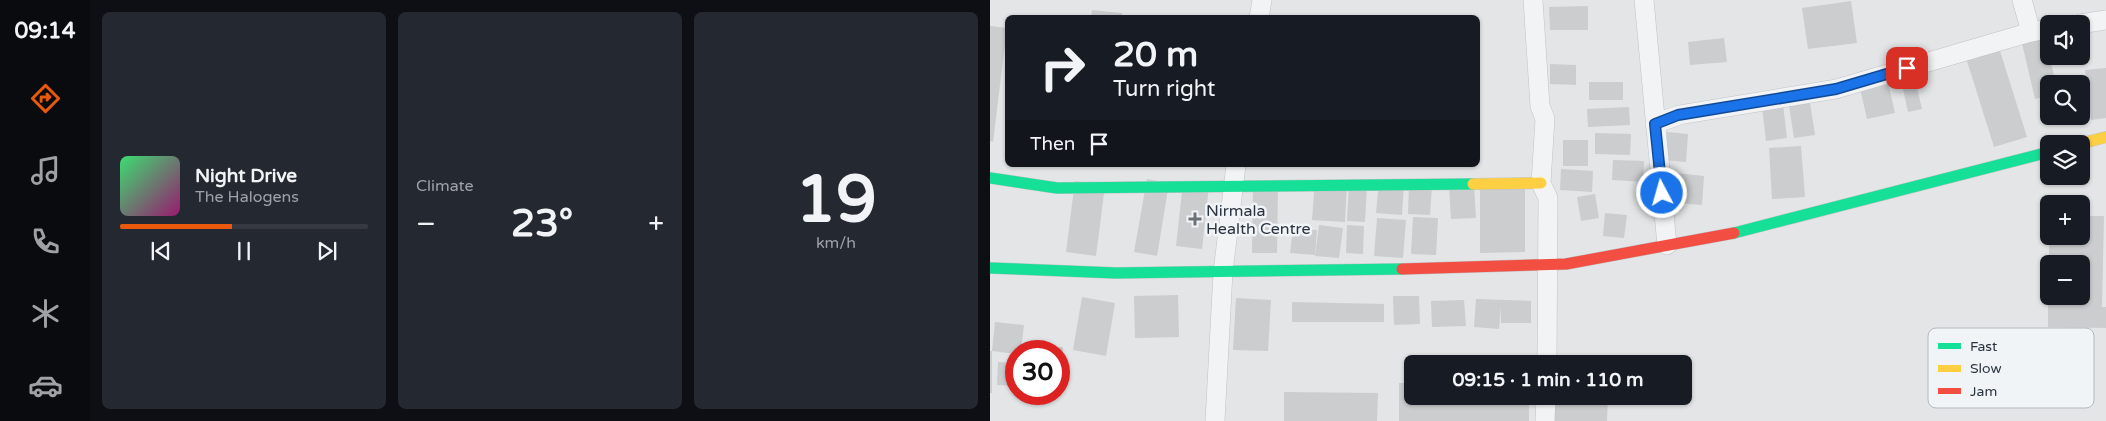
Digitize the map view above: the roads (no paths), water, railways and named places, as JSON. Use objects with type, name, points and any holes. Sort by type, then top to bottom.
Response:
[{"type":"street","points":[[1260,15],[1262,0]]},
{"type":"street","points":[[1533,0],[1540,106],[1545,119],[1541,183],[1548,198],[1547,355]]},
{"type":"street","points":[[1644,0],[1667,245]]},
{"type":"street","points":[[1655,124],[1678,115],[1836,89],[2040,30],[2022,0]]},
{"type":"street","points":[[2090,22],[2106,20]]},
{"type":"street","points":[[2090,141],[2106,137]]},
{"type":"street","points":[[990,268],[1116,273],[1430,269],[1566,264],[1747,231],[2040,154]]},
{"type":"street","points":[[1215,421],[1223,272],[1236,167]]},
{"type":"street","points":[[990,178],[1058,188],[1541,183]]},
{"type":"street","points":[[1545,421],[1546,405]]},
{"type":"place","name":"Nirmala Health Centre","points":[[1195,219]]}]
